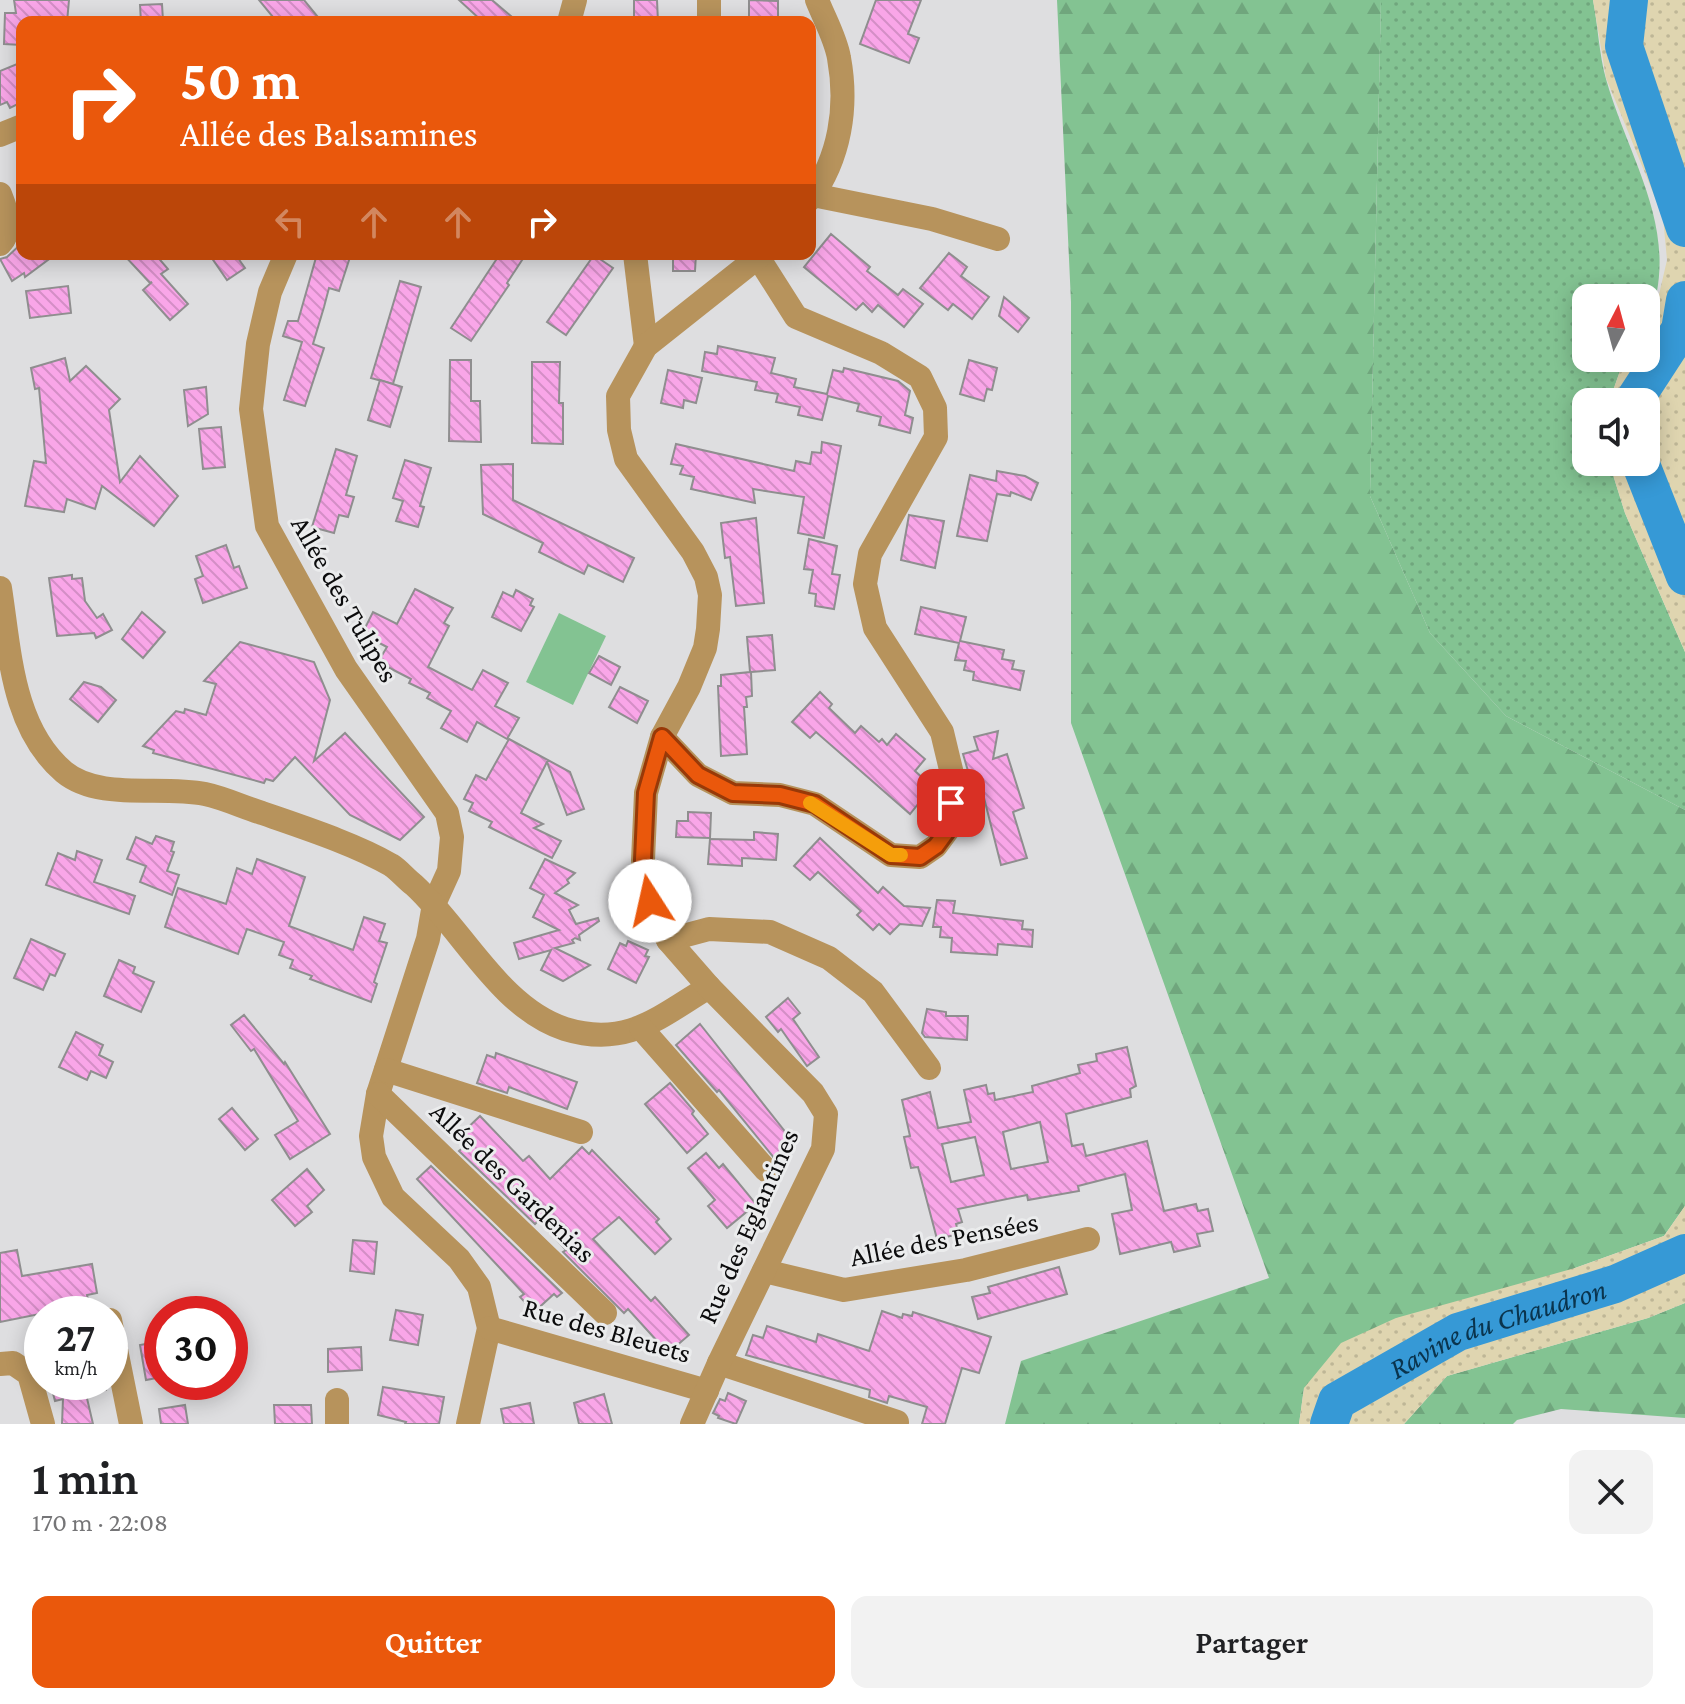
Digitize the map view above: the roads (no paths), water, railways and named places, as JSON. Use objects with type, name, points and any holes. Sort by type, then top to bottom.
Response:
[{"type":"street","points":[[816,189],[832,158],[843,114],[839,56],[817,0]]},
{"type":"street","points":[[0,194],[9,224],[0,244]]},
{"type":"street","points":[[816,198],[932,219],[998,239]]},
{"type":"street","name":"Allée des Tulipes","points":[[283,260],[270,292],[261,331],[251,409],[267,526],[346,669],[447,813],[452,837],[449,871],[434,904],[428,939],[378,1094],[371,1136],[379,1170],[393,1197],[459,1259],[479,1287],[489,1328]]},
{"type":"street","points":[[636,260],[646,346]]},
{"type":"street","name":"Rue des Eglantines","points":[[692,1424],[823,1149],[826,1114],[813,1093],[709,987],[668,940],[650,901],[643,860],[646,793],[662,737],[689,687],[705,648],[710,595],[706,577],[693,552],[626,459],[619,430],[618,396],[646,346],[753,260]]},
{"type":"street","points":[[662,737],[698,775],[733,793],[780,795],[815,804],[891,855],[920,857],[936,846],[950,827],[953,778],[942,732],[875,628],[865,584],[870,554],[936,437],[935,408],[920,377],[881,353],[796,317],[762,260]]},
{"type":"street","points":[[0,588],[16,685],[28,725],[43,751],[84,785],[102,789],[154,789],[205,794],[312,830],[392,866],[434,904],[527,1011],[565,1029],[606,1037],[641,1028],[709,987]]},
{"type":"street","points":[[668,940],[709,929],[770,932],[829,958],[873,992],[929,1068]]},
{"type":"street","points":[[641,1028],[766,1170]]},
{"type":"street","name":"Allée des Gardenias","points":[[386,1070],[581,1132]]},
{"type":"street","name":"Allée des Gardenias","points":[[378,1094],[605,1313]]},
{"type":"street","name":"Allée des Pensées","points":[[764,1271],[844,1290],[966,1270],[1088,1239]]},
{"type":"street","points":[[468,1424],[489,1328]]},
{"type":"street","name":"Rue des Bleuets","points":[[489,1328],[707,1391]]},
{"type":"street","points":[[0,1364],[13,1363],[29,1374],[43,1424]]},
{"type":"street","points":[[719,1363],[897,1422]]},
{"type":"street","points":[[126,1400],[131,1424]]},
{"type":"waterway","name":"Ravine du Chaudron","points":[[1629,0],[1624,46],[1685,228]]},
{"type":"waterway","name":"Ravine du Chaudron","points":[[1642,388],[1680,330],[1685,300]]},
{"type":"waterway","name":"Ravine du Chaudron","points":[[1646,476],[1685,576]]},
{"type":"waterway","name":"Ravine du Chaudron","points":[[1329,1424],[1337,1401],[1458,1332],[1615,1284],[1685,1253]]}]
